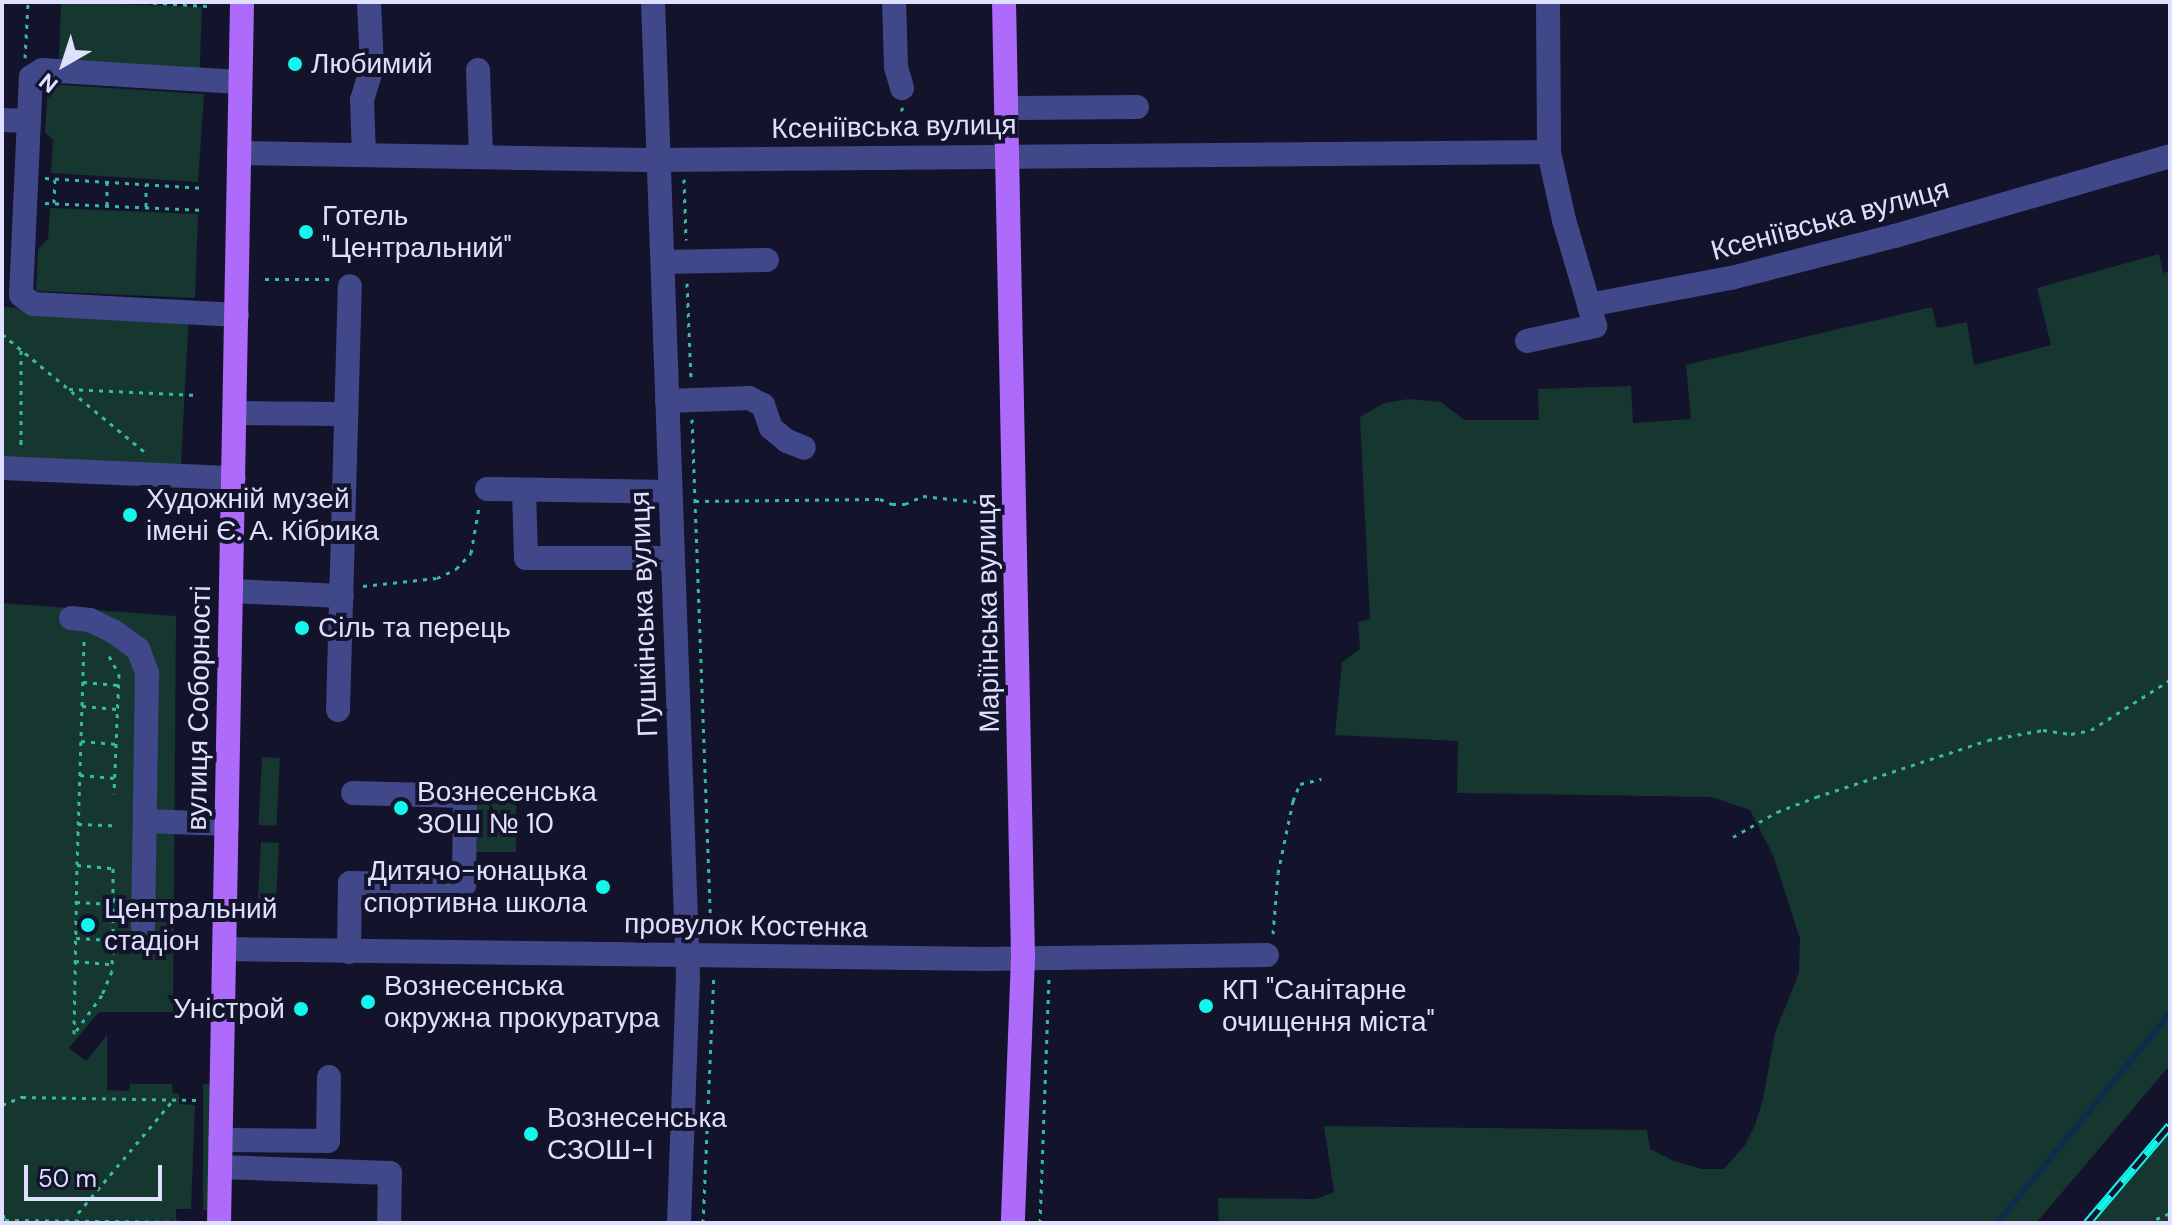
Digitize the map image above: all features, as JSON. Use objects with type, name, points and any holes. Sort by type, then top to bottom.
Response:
[{"type":"main road","name":"вулиця Соборності","points":[[219,1223],[242,2]]},
{"type":"main road","name":"Маріїнська вулиця","points":[[1004,2],[1023,958],[1013,1223]]},
{"type":"street","points":[[364,155],[362,100],[372,68],[369,2]]},
{"type":"street","name":"Пушкінська вулиця","points":[[653,2],[671,160],[679,400],[670,492],[688,977],[679,1223]]},
{"type":"street","points":[[894,2],[896,67],[902,88]]},
{"type":"street","points":[[1527,341],[1595,326],[1564,220],[1549,152],[1548,2]]},
{"type":"street","points":[[237,315],[33,304],[21,295],[31,77],[42,70],[240,82]]},
{"type":"street","points":[[478,70],[481,157]]},
{"type":"street","points":[[1007,108],[1137,107]]},
{"type":"street","points":[[2,120],[29,121]]},
{"type":"street","name":"Ксеніївська вулиця","points":[[239,153],[671,160],[1549,152]]},
{"type":"street","name":"Ксеніївська вулиця","points":[[1589,305],[1731,278],[1924,228],[2170,156]]},
{"type":"street","points":[[675,262],[767,260]]},
{"type":"street","points":[[338,710],[350,286]]},
{"type":"street","points":[[679,400],[749,398],[763,405],[771,428],[787,441],[804,448]]},
{"type":"street","points":[[235,413],[346,414]]},
{"type":"street","points":[[12,468],[234,478]]},
{"type":"street","points":[[487,489],[670,492]]},
{"type":"street","points":[[524,490],[526,558],[672,558]]},
{"type":"street","points":[[231,591],[342,596]]},
{"type":"street","points":[[71,618],[90,620],[113,631],[138,649],[147,673],[143,941]]},
{"type":"street","points":[[349,952],[350,883],[464,885],[465,796],[353,793]]},
{"type":"street","points":[[145,821],[227,824]]},
{"type":"street","name":"провулок Костенка","points":[[224,949],[1049,958],[1269,948]]},
{"type":"street","points":[[220,1140],[328,1141],[329,1077]]},
{"type":"street","points":[[220,1167],[390,1173],[389,1223]]},
{"type":"path","points":[[143,2],[207,6]]},
{"type":"path","points":[[902,88],[904,156]]},
{"type":"path","points":[[671,160],[679,400],[695,501],[714,976],[703,1223]]},
{"type":"path","points":[[27,177],[205,188]]},
{"type":"path","points":[[54,203],[55,179]]},
{"type":"path","points":[[107,182],[107,205]]},
{"type":"path","points":[[146,184],[146,207]]},
{"type":"path","points":[[25,202],[205,210]]},
{"type":"path","points":[[265,279],[350,280],[350,286]]},
{"type":"path","points":[[2,334],[173,476]]},
{"type":"path","points":[[12,468],[21,350]]},
{"type":"path","points":[[68,389],[197,395]]},
{"type":"path","points":[[342,596],[367,585],[437,578],[456,569],[471,553],[480,496],[487,489]]},
{"type":"path","points":[[695,501],[880,499],[892,504],[905,504],[923,496],[987,503]]},
{"type":"path","points":[[179,540],[196,541]]},
{"type":"path","points":[[77,865],[113,868],[113,940],[112,964],[102,995],[74,1034],[76,902],[78,824],[85,636],[94,643]]},
{"type":"path","points":[[103,649],[115,663],[118,685],[114,794]]},
{"type":"path","points":[[1733,837],[1777,812],[1816,797],[1988,740],[2043,730],[2071,734],[2091,730],[2170,680]]},
{"type":"path","points":[[83,682],[118,685]]},
{"type":"path","points":[[82,706],[117,709]]},
{"type":"path","points":[[81,741],[125,746]]},
{"type":"path","points":[[80,775],[115,778]]},
{"type":"path","points":[[1269,948],[1277,924],[1278,873],[1293,801],[1300,784],[1321,779]]},
{"type":"path","points":[[78,824],[112,825]]},
{"type":"path","points":[[76,902],[120,900],[120,924]]},
{"type":"path","points":[[76,938],[113,940]]},
{"type":"path","points":[[1040,1223],[1049,958]]},
{"type":"path","points":[[75,961],[112,964]]},
{"type":"path","points":[[2,1105],[22,1097],[198,1100]]},
{"type":"path","points":[[77,1222],[78,1213],[174,1099]]},
{"type":"path","points":[[2,1205],[5,1221],[195,1222]]},
{"type":"path","points":[[2147,1223],[2170,1213]]},
{"type":"green space","points":[[61,2],[202,7],[200,71],[59,66]]},
{"type":"green space","points":[[48,84],[204,94],[198,182],[51,173],[53,140],[45,132]]},
{"type":"green space","points":[[50,208],[198,214],[195,298],[36,291],[38,249],[48,239]]},
{"type":"green space","points":[[2159,254],[2163,273],[2170,271],[2170,1065],[2036,1223],[1219,1223],[1218,1198],[1316,1199],[1334,1192],[1324,1126],[1647,1130],[1650,1149],[1674,1161],[1702,1169],[1724,1169],[1745,1145],[1755,1125],[1775,1033],[1799,973],[1800,939],[1773,855],[1750,810],[1712,797],[1457,793],[1458,741],[1335,735],[1342,662],[1360,649],[1358,622],[1370,619],[1360,417],[1384,403],[1409,399],[1441,402],[1464,420],[1539,420],[1538,389],[1631,386],[1633,423],[1691,419],[1686,365],[1932,307],[1937,328],[1967,322],[1974,365],[2051,345],[2037,288]]},
{"type":"green space","points":[[2,307],[189,317],[181,470],[2,460]]},
{"type":"green space","name":"Центральний стадіон","points":[[2,603],[176,616],[173,1012],[99,1012],[69,1048],[86,1061],[107,1035],[107,1090],[129,1091],[130,1084],[172,1084],[173,1094],[179,1094],[179,1104],[195,1105],[191,1209],[176,1209],[176,1223],[2,1223]]},
{"type":"green space","points":[[262,757],[280,758],[276,826],[258,825]]},
{"type":"green space","points":[[475,786],[516,786],[516,852],[475,852]]},
{"type":"green space","points":[[261,842],[279,843],[275,911],[257,910]]},
{"type":"green space","points":[[203,1084],[210,1084],[210,1210],[203,1210]]},
{"type":"green space","points":[[2170,1133],[2170,1223],[2093,1223]]},
{"type":"waterway","points":[[1997,1223],[2170,1013]]},
{"type":"railway","points":[[2087,1223],[2170,1125]]},
{"type":"place","name":"Любимий","points":[[295,64]]},
{"type":"place","name":"Готель \"Центральний\"","points":[[306,232]]},
{"type":"place","name":"Художній музей імені Є. А. Кібрика","points":[[130,515]]},
{"type":"place","name":"Сіль та перець","points":[[302,628]]},
{"type":"place","name":"Вознесенська ЗОШ № 10","points":[[401,808]]},
{"type":"place","name":"Дитячо-юнацька спортивна школа","points":[[603,887]]},
{"type":"place","name":"Центральний стадіон","points":[[88,925]]},
{"type":"place","name":"Вознесенська окружна прокуратура","points":[[368,1002]]},
{"type":"place","name":"КП \"Санітарне очищення міста\"","points":[[1206,1006]]},
{"type":"place","name":"Уністрой","points":[[301,1009]]},
{"type":"place","name":"Вознесенська СЗОШ-І","points":[[531,1134]]}]
